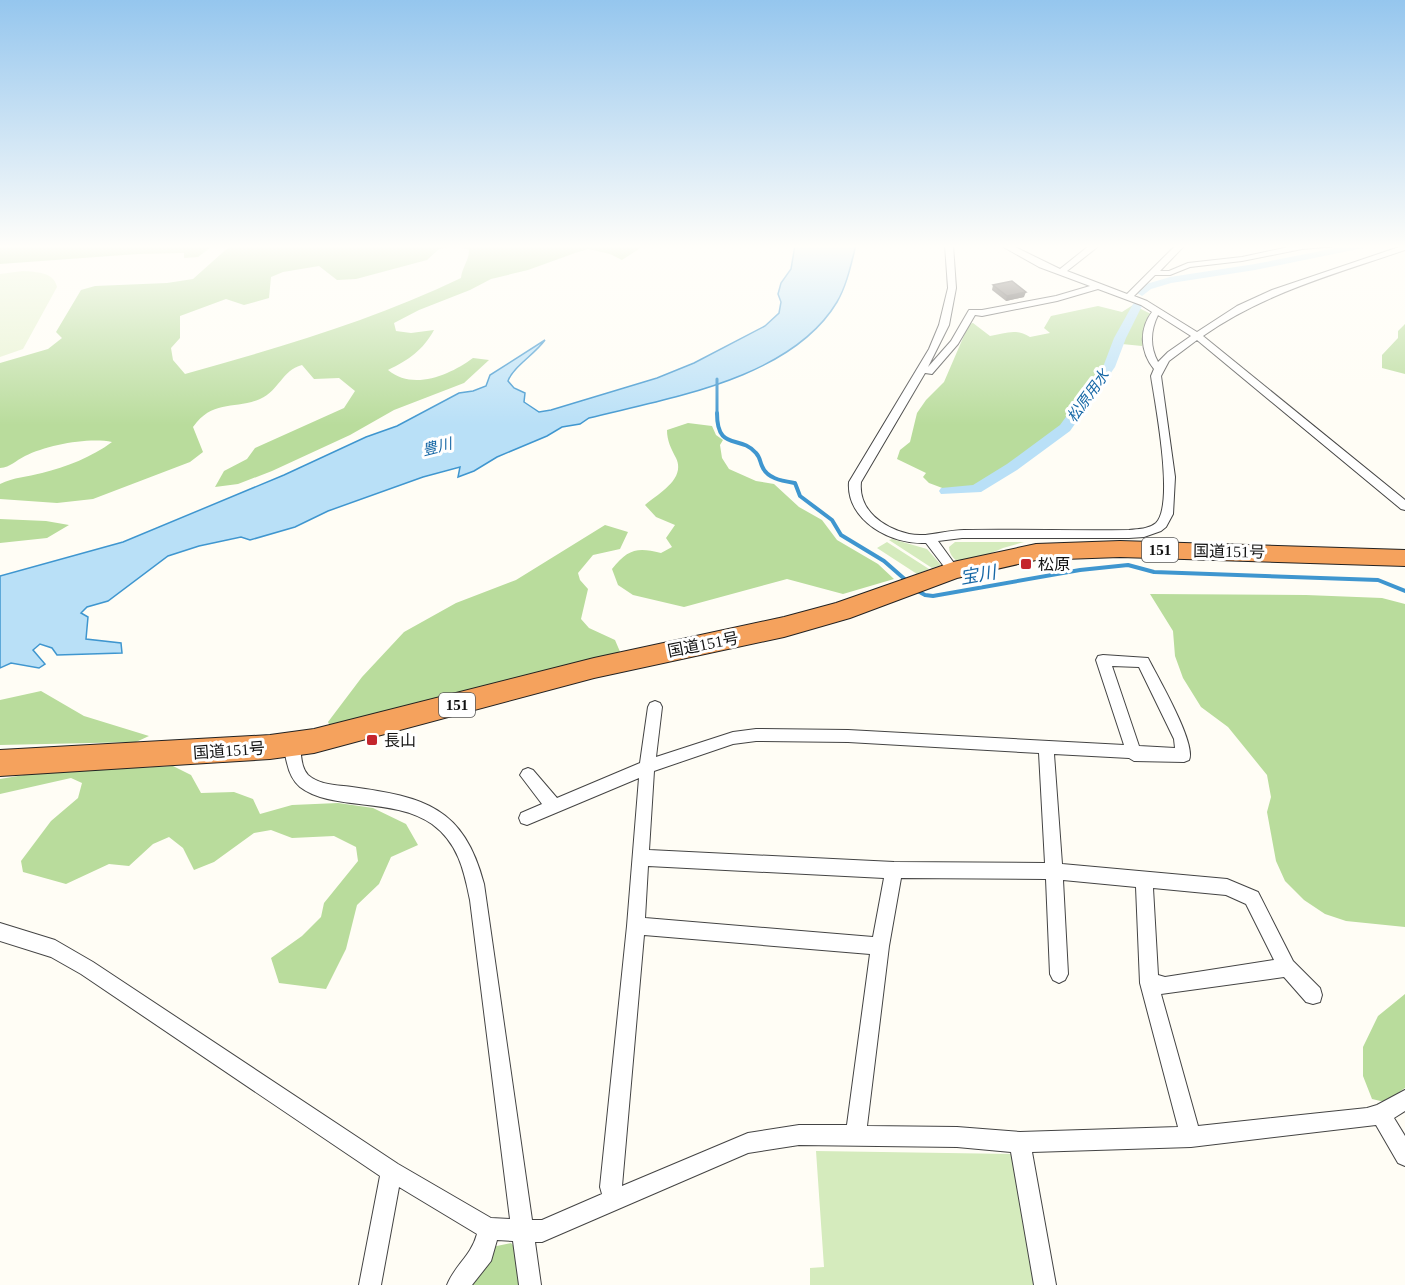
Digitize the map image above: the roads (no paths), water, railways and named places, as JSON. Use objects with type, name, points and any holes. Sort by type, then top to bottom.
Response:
[{"type":"highway","name":"国道151号","points":[[0,763],[177,754],[292,745],[423,714],[617,663],[784,627],[841,611],[953,570],[1036,552],[1077,549],[1405,558]]},
{"type":"street","points":[[948,305],[944,325],[917,379],[855,482],[853,490],[854,498],[863,512],[881,527],[902,537],[930,539],[950,535],[1117,534],[1152,530],[1163,524],[1168,512],[1170,477],[1158,391],[1158,369],[1153,363],[1147,333],[1156,311]]},
{"type":"street","points":[[917,379],[929,372],[955,342],[972,312],[982,313],[1023,305]]},
{"type":"street","points":[[1144,305],[1197,336],[1405,506]]},
{"type":"street","points":[[1158,369],[1180,347],[1248,305]]},
{"type":"street","points":[[930,539],[953,570]]},
{"type":"street","points":[[527,818],[647,767],[733,738],[756,735],[848,736],[1134,754],[1184,755],[1181,739],[1143,662],[1103,660],[1134,754]]},
{"type":"street","points":[[615,1201],[611,1187],[642,858],[647,767],[655,707]]},
{"type":"street","points":[[292,745],[293,758],[301,778],[310,785],[403,803],[421,809],[444,824],[458,839],[471,865],[479,900],[530,1285]]},
{"type":"street","points":[[1046,748],[1059,974]]},
{"type":"street","points":[[528,775],[554,807]]},
{"type":"street","points":[[642,858],[894,870],[1054,871],[1227,887],[1252,898],[1287,967],[1313,995]]},
{"type":"street","points":[[856,1134],[880,946],[894,870]]},
{"type":"street","points":[[1144,880],[1149,983],[1191,1137]]},
{"type":"street","points":[[636,926],[880,946]]},
{"type":"street","points":[[0,932],[56,949],[391,1171],[489,1229],[542,1231],[748,1143],[800,1135],[957,1137],[1020,1142],[1191,1137],[1367,1118],[1381,1114],[1405,1100]]},
{"type":"street","points":[[1149,983],[1165,986],[1287,967]]},
{"type":"street","points":[[1381,1114],[1405,1156]]},
{"type":"street","points":[[1020,1142],[1044,1285]]},
{"type":"street","points":[[370,1285],[391,1171]]},
{"type":"street","points":[[458,1285],[483,1253],[489,1229]]},
{"type":"water","name":"豊川","points":[[780,305],[835,305],[816,328],[790,350],[726,381],[690,393],[589,418],[580,424],[562,427],[458,477],[460,467],[423,477],[328,511],[295,527],[250,540],[241,537],[199,546],[168,556],[108,601],[87,607],[81,613],[88,617],[86,639],[121,643],[122,653],[57,655],[52,648],[40,644],[33,650],[45,664],[39,668],[11,663],[0,668],[0,576],[123,542],[284,475],[366,437],[397,426],[459,393],[486,386],[490,375],[545,340],[514,371],[508,381],[514,388],[525,393],[524,402],[539,412],[657,378],[694,363],[765,326],[779,313]]},
{"type":"waterway","name":"松原用水","points":[[946,491],[976,489],[1012,467],[1065,428],[1109,367],[1120,338],[1137,305]]},
{"type":"waterway","name":"宝川","points":[[717,379],[717,413]]},
{"type":"waterway","name":"宝川","points":[[717,413],[718,425],[725,438],[750,447],[771,477],[795,483],[800,496],[832,520],[841,535],[884,561],[908,582]]},
{"type":"waterway","name":"宝川","points":[[916,590],[933,596],[1080,570],[1128,565],[1154,572],[1378,580],[1405,591]]},
{"type":"place","name":"松原","points":[[1026,564]]},
{"type":"place","name":"長山","points":[[372,740]]}]
